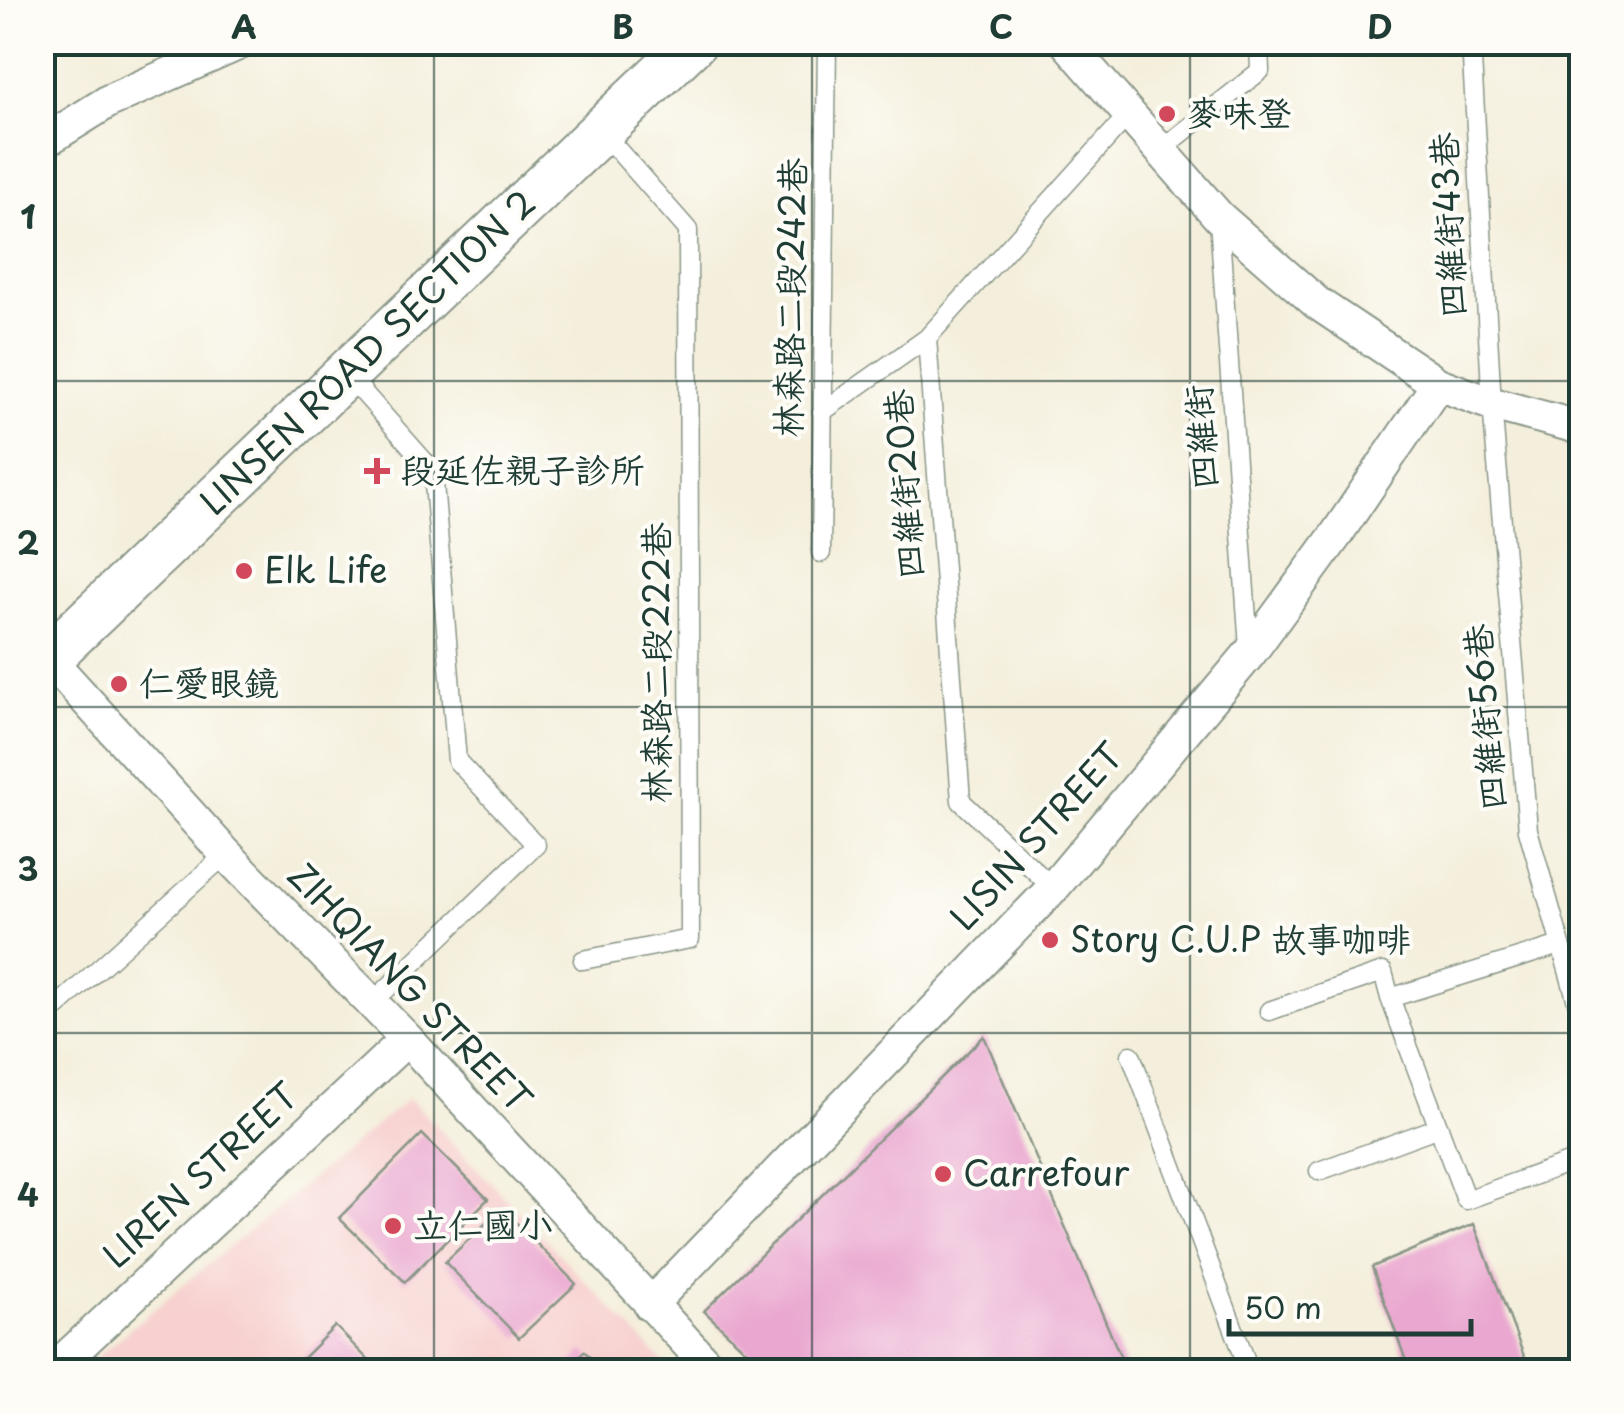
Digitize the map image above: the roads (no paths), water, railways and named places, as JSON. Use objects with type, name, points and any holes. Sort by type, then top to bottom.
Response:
[{"type":"main road","name":"LINSEN ROAD SECTION 2","points":[[46,661],[601,131],[670,51]]},
{"type":"street","points":[[42,143],[110,100],[242,42]]},
{"type":"street","points":[[1066,42],[1219,217],[1317,303],[1438,384],[1492,404],[1582,428]]},
{"type":"street","name":"LISIN STREET","points":[[650,1305],[1052,888],[1250,654],[1438,384]]},
{"type":"street","name":"ZIHQIANG STREET","points":[[46,661],[226,854],[407,1039],[714,1372]]},
{"type":"street","name":"LIREN STREET","points":[[46,1370],[407,1039]]},
{"type":"lane","name":"林森路二段242巷","points":[[821,554],[828,42]]},
{"type":"lane","points":[[1162,148],[1260,71],[1259,42]]},
{"type":"lane","name":"四維街43巷","points":[[1470,42],[1492,404]]},
{"type":"lane","name":"四維街20巷","points":[[1052,888],[961,801],[928,338],[1130,113]]},
{"type":"lane","name":"林森路二段222巷","points":[[584,960],[690,939],[688,230],[601,131]]},
{"type":"lane","name":"四維街","points":[[1219,217],[1250,654]]},
{"type":"lane","points":[[822,412],[928,338]]},
{"type":"lane","points":[[346,373],[433,471],[457,761],[536,845],[371,1004]]},
{"type":"lane","name":"四維街56巷","points":[[1492,404],[1528,830],[1582,1019]]},
{"type":"lane","points":[[42,1020],[226,854]]},
{"type":"lane","points":[[1390,998],[1560,944]]},
{"type":"lane","points":[[1270,1011],[1383,972],[1466,1200],[1582,1158]]},
{"type":"lane","points":[[1132,1055],[1250,1372]]},
{"type":"lane","points":[[1320,1171],[1439,1127]]},
{"type":"place","name":"麥味登","points":[[1167,114]]},
{"type":"place","name":"段延佐親子診所","points":[[377,471]]},
{"type":"place","name":"Elk Life","points":[[244,571]]},
{"type":"place","name":"仁愛眼鏡","points":[[119,684]]},
{"type":"place","name":"Story C.U.P 故事咖啡","points":[[1050,940]]},
{"type":"place","name":"Carrefour","points":[[943,1174]]},
{"type":"place","name":"立仁國小","points":[[393,1226]]}]
